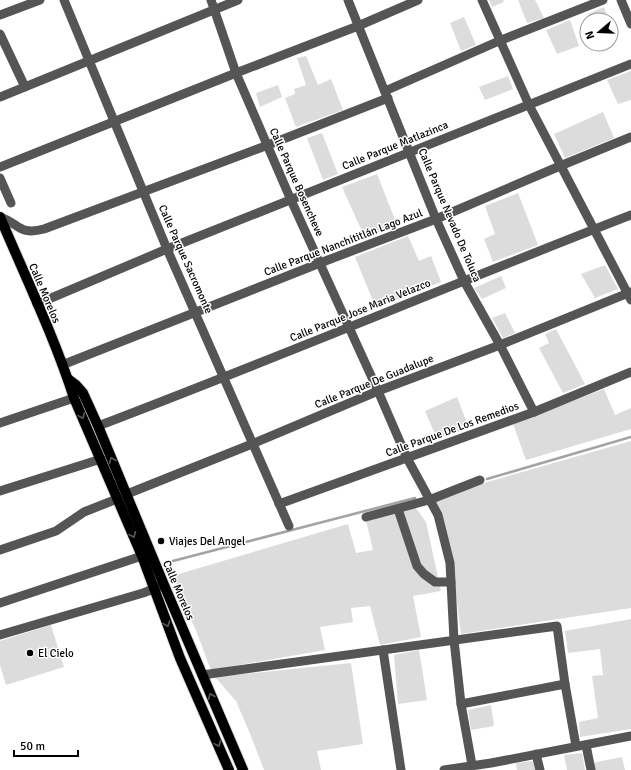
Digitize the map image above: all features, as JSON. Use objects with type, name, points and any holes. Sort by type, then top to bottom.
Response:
[{"type":"main road","name":"Calle Morelos","points":[[0,217],[68,379],[74,398],[101,459],[122,497],[159,586],[202,675],[243,770]]},
{"type":"main road","name":"Calle Morelos","points":[[68,379],[83,393],[98,426],[142,556],[159,586],[180,658],[229,770]]},
{"type":"street","points":[[0,15],[40,0]]},
{"type":"street","name":"Calle Parque Sacromonte","points":[[64,0],[167,249],[289,526]]},
{"type":"street","name":"Calle Parque Bosencheve","points":[[211,0],[236,73],[291,200],[407,458],[438,515],[450,564],[454,640],[461,704],[472,765]]},
{"type":"street","points":[[0,97],[238,0]]},
{"type":"street","name":"Calle Parque Nevado De Toluca","points":[[348,0],[436,219],[464,282],[500,345],[534,412]]},
{"type":"street","points":[[0,166],[358,26],[418,0]]},
{"type":"street","points":[[482,0],[499,41],[529,105],[593,230],[630,295]]},
{"type":"street","points":[[0,217],[6,219],[21,230],[35,231],[268,145],[386,94],[499,41],[603,0]]},
{"type":"street","points":[[621,0],[631,24]]},
{"type":"street","points":[[0,34],[25,87]]},
{"type":"street","name":"Calle Parque Matlazinca","points":[[37,304],[167,249],[631,64]]},
{"type":"street","name":"Calle Parque Nanchititlán Lago Azul","points":[[62,365],[436,219],[631,137]]},
{"type":"street","points":[[0,178],[11,203]]},
{"type":"street","name":"Calle Parque Jose Maria Velazco","points":[[98,426],[225,378],[631,215]]},
{"type":"street","name":"Calle Parque De Guadalupe","points":[[0,550],[56,531],[84,512],[378,392],[630,295]]},
{"type":"street","name":"Calle Parque De Los Remedios","points":[[279,504],[534,412],[631,372]]},
{"type":"street","points":[[0,423],[74,398]]},
{"type":"street","points":[[0,492],[101,459]]},
{"type":"street","points":[[366,517],[429,500],[480,480]]},
{"type":"street","points":[[398,509],[417,566],[424,574],[435,582],[451,582]]},
{"type":"street","points":[[0,603],[142,556]]},
{"type":"street","points":[[0,635],[142,593],[159,586]]},
{"type":"street","points":[[202,675],[557,626],[565,684],[581,746],[591,770]]},
{"type":"street","points":[[383,650],[402,770]]},
{"type":"street","points":[[461,704],[565,684]]},
{"type":"street","points":[[444,770],[472,765],[492,766],[536,754],[631,736]]},
{"type":"street","points":[[536,754],[540,770]]},
{"type":"shaded area","points":[[489,0],[503,0],[504,2],[492,7]]},
{"type":"shaded area","points":[[518,0],[535,0],[544,18],[527,23]]},
{"type":"shaded area","points":[[604,7],[606,12],[593,12]]},
{"type":"shaded area","points":[[464,17],[476,45],[461,51],[450,23]]},
{"type":"shaded area","points":[[570,20],[579,46],[557,54],[546,30]]},
{"type":"shaded area","points":[[306,56],[318,85],[331,79],[343,110],[296,127],[285,98],[295,94],[294,89],[306,85],[297,58]]},
{"type":"shaded area","points":[[631,71],[631,100],[618,104],[607,80]]},
{"type":"shaded area","points":[[508,76],[513,89],[485,100],[479,87]]},
{"type":"shaded area","points":[[278,85],[282,97],[260,107],[256,93]]},
{"type":"shaded area","points":[[603,112],[614,138],[565,158],[554,134]]},
{"type":"shaded area","points":[[322,133],[338,174],[323,180],[307,138]]},
{"type":"shaded area","points":[[377,174],[397,225],[365,238],[342,187]]},
{"type":"shaded area","points":[[518,193],[538,245],[493,262],[484,239],[495,234],[485,206]]},
{"type":"shaded area","points":[[408,236],[419,261],[431,256],[441,282],[376,308],[355,257]]},
{"type":"shaded area","points":[[605,265],[618,289],[595,298],[581,274]]},
{"type":"shaded area","points":[[501,276],[506,288],[482,299],[474,288]]},
{"type":"shaded area","points":[[505,313],[515,333],[503,338],[492,318]]},
{"type":"shaded area","points":[[556,329],[585,384],[563,393],[539,348],[549,343],[545,334]]},
{"type":"shaded area","points":[[604,389],[615,415],[631,408],[631,429],[526,460],[513,424]]},
{"type":"shaded area","points":[[457,397],[469,428],[437,439],[425,411]]},
{"type":"shaded area","points":[[631,441],[631,608],[461,634],[455,587],[443,526],[424,500]]},
{"type":"shaded area","points":[[413,504],[426,522],[441,591],[413,596],[421,637],[380,645],[370,606],[351,608],[353,622],[320,627],[325,650],[211,670],[195,628],[182,602],[172,576],[348,524],[356,553],[373,550],[366,520]]},
{"type":"shaded area","points":[[631,619],[631,729],[580,737],[579,722],[598,718],[592,676],[603,675],[600,649],[568,653],[565,631]]},
{"type":"shaded area","name":"El Cielo","points":[[51,625],[64,667],[6,685],[0,665],[0,641]]},
{"type":"shaded area","points":[[419,650],[427,700],[398,704],[394,655]]},
{"type":"shaded area","points":[[351,663],[363,744],[317,751],[321,770],[264,770],[236,701],[215,677]]},
{"type":"shaded area","points":[[491,705],[494,726],[471,730],[468,710]]},
{"type":"shaded area","points":[[582,753],[585,770],[567,770],[564,755]]},
{"type":"shaded area","points":[[622,757],[625,770],[593,770],[592,763]]},
{"type":"shaded area","points":[[534,761],[536,770],[517,770],[516,763]]},
{"type":"waterway","points":[[487,479],[631,437]]},
{"type":"waterway","points":[[169,562],[415,498]]},
{"type":"place","name":"Viajes Del Angel","points":[[161,541]]},
{"type":"place","name":"El Cielo","points":[[30,653]]}]
